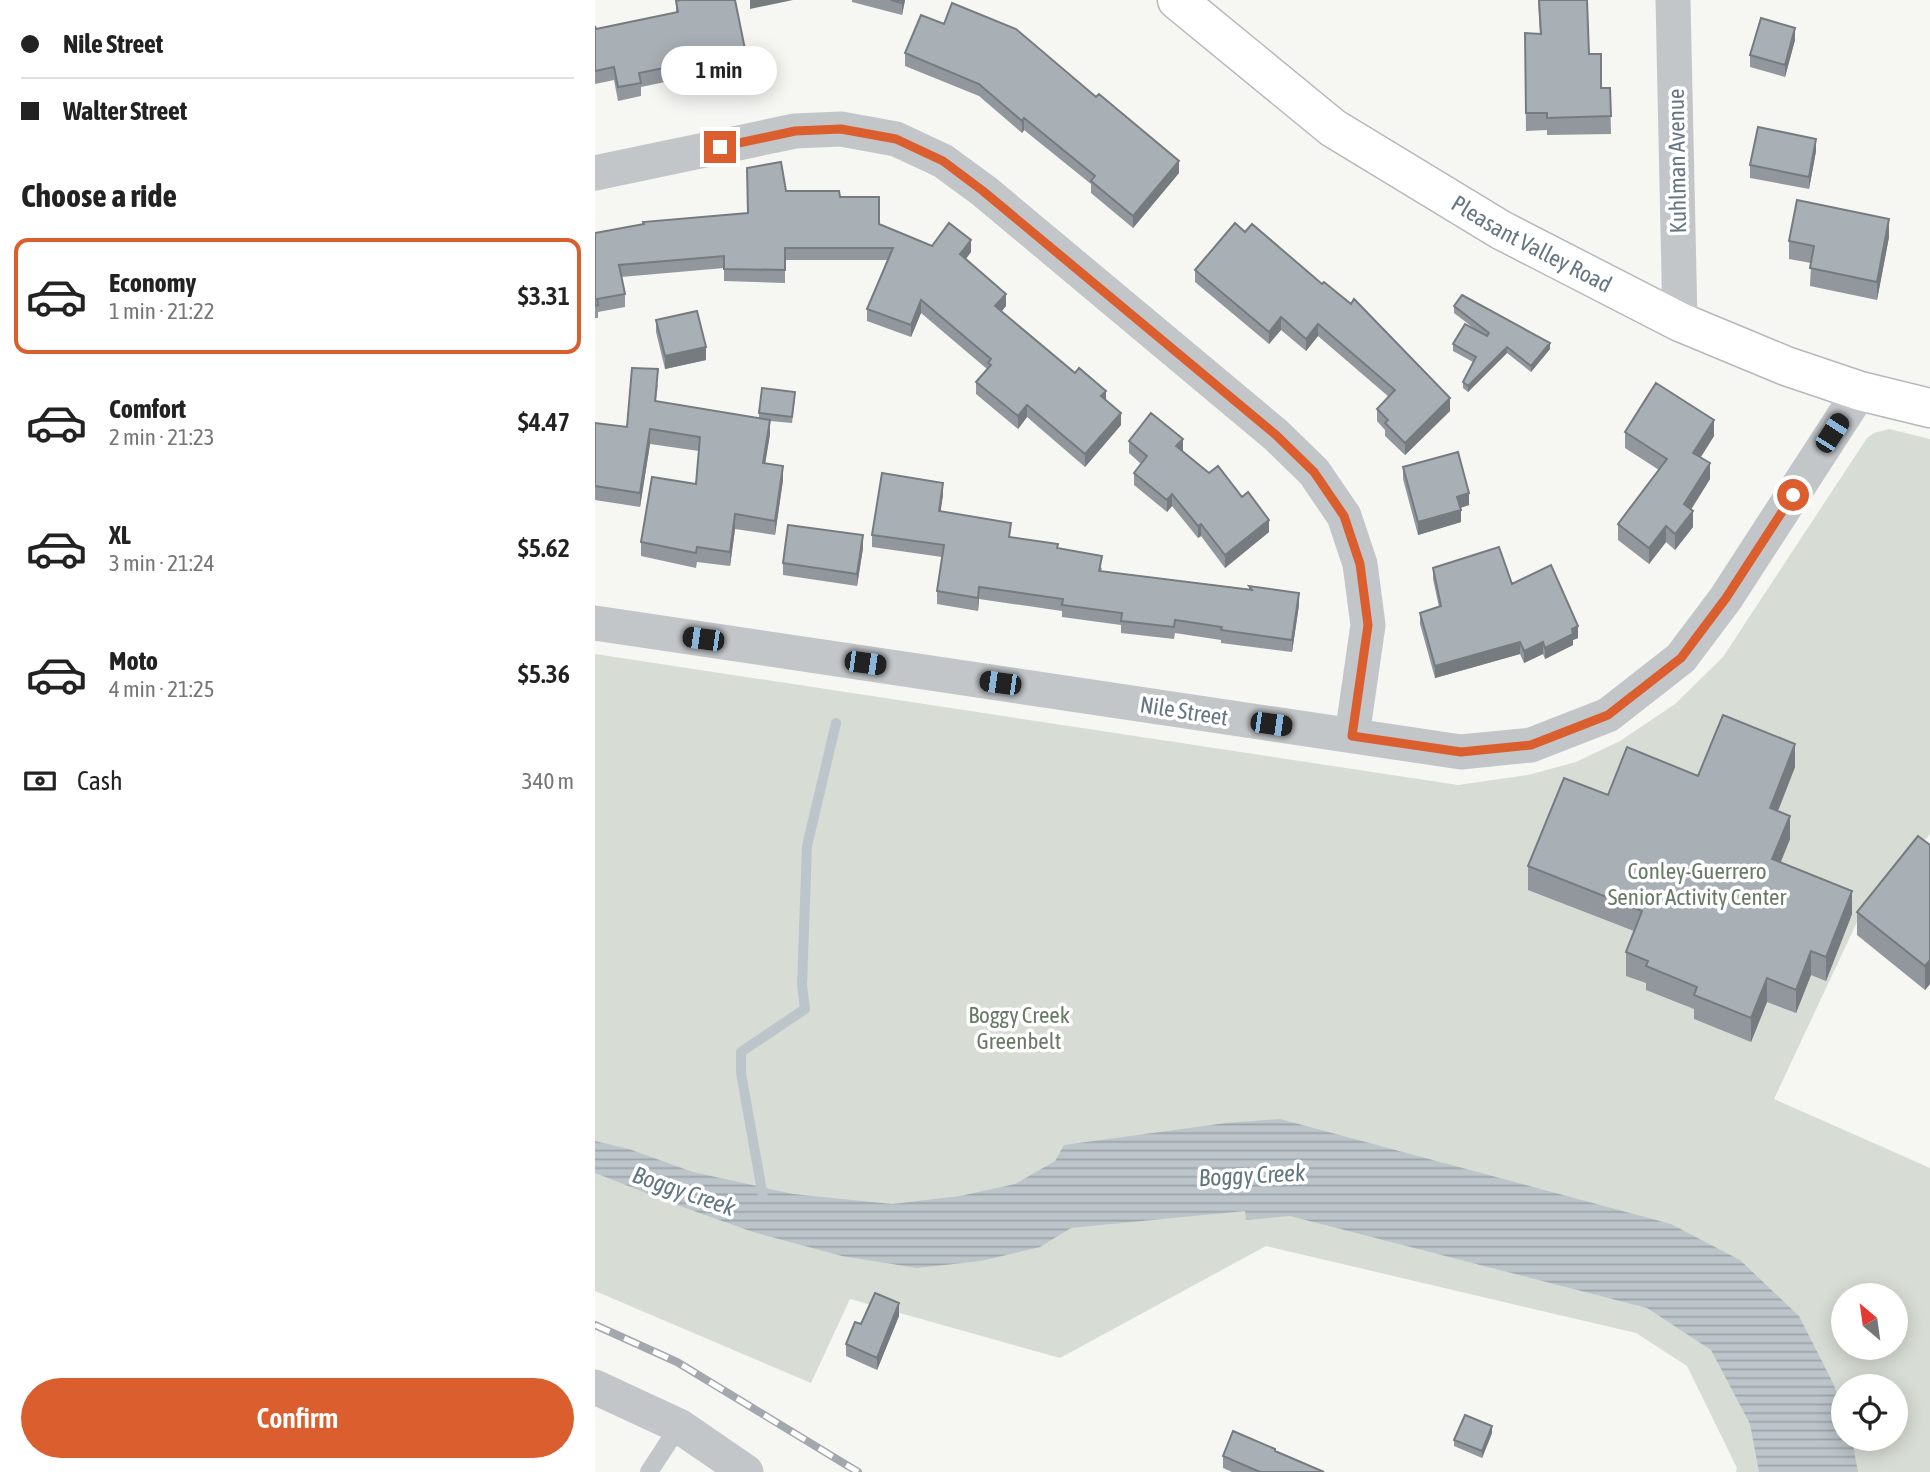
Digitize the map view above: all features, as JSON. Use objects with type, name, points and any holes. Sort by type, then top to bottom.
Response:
[{"type":"main road","name":"Pleasant Valley Road","points":[[1177,0],[1333,128],[1500,230],[1680,321],[1786,366],[1860,391],[1930,408]]},
{"type":"street","name":"Kuhlman Avenue","points":[[1673,0],[1680,321]]},
{"type":"street","points":[[595,173],[795,131],[841,129],[896,139],[943,161],[994,200],[1276,435],[1314,472],[1344,516],[1360,564],[1368,625],[1352,736]]},
{"type":"street","name":"Nile Street","points":[[595,623],[1461,752],[1531,745],[1608,715],[1681,658],[1726,598],[1860,391]]},
{"type":"street","points":[[595,1387],[679,1426],[746,1472]]},
{"type":"lane","points":[[649,1472],[679,1426]]},
{"type":"green space","name":"Boggy Creek Greenbelt","points":[[1889,429],[1930,439],[1930,834],[1857,922],[1774,1099],[1930,1168],[1930,1472],[1736,1472],[1737,1468],[1687,1366],[1636,1333],[1266,1246],[1060,1358],[850,1299],[811,1383],[595,1291],[595,654],[1458,785],[1528,775],[1576,762],[1620,741],[1675,704],[1723,657],[1867,438]]},
{"type":"water","name":"Boggy Creek","points":[[1280,1119],[1671,1224],[1740,1260],[1799,1316],[1831,1379],[1831,1451],[1854,1451],[1858,1472],[1759,1472],[1750,1424],[1711,1350],[1647,1308],[1290,1216],[1246,1220],[1245,1211],[1071,1228],[1040,1247],[981,1261],[917,1268],[842,1256],[753,1232],[595,1173],[595,1141],[629,1149],[693,1172],[793,1194],[892,1204],[960,1196],[1015,1184],[1055,1161],[1064,1145],[1226,1123]]},
{"type":"building","points":[[735,0],[747,59],[690,71],[689,63],[639,73],[641,83],[618,87],[614,67],[595,71],[595,26],[596,29],[678,12],[676,1]]},
{"type":"building","points":[[1539,0],[1587,0],[1589,54],[1601,54],[1601,88],[1610,88],[1611,116],[1547,118],[1547,113],[1526,113],[1525,33],[1541,34]]},
{"type":"building","points":[[952,3],[1016,29],[1096,97],[1099,94],[1179,161],[1133,216],[1091,181],[1095,176],[1024,118],[1022,121],[979,84],[905,53],[921,15],[944,24]]},
{"type":"building","points":[[1761,18],[1795,28],[1785,65],[1750,55]]},
{"type":"building","points":[[1758,127],[1816,139],[1809,177],[1750,165]]},
{"type":"building","points":[[781,162],[786,191],[839,191],[840,197],[879,197],[879,224],[932,246],[949,223],[971,240],[960,254],[1006,294],[995,306],[1075,373],[1079,368],[1106,391],[1101,396],[1121,413],[1085,454],[1027,405],[1018,416],[976,382],[991,365],[988,363],[991,359],[921,300],[911,325],[867,309],[893,248],[785,248],[785,270],[724,269],[724,256],[619,265],[625,294],[597,299],[598,305],[595,306],[595,233],[644,224],[643,222],[748,213],[747,168]]},
{"type":"building","points":[[1797,200],[1889,219],[1877,282],[1810,268],[1814,246],[1789,241]]},
{"type":"building","points":[[1235,223],[1245,232],[1252,224],[1322,284],[1324,282],[1351,304],[1354,299],[1450,398],[1405,443],[1385,423],[1388,420],[1377,409],[1395,390],[1318,324],[1306,339],[1281,317],[1269,332],[1195,270]]},
{"type":"building","points":[[1462,295],[1550,343],[1531,366],[1507,347],[1468,386],[1463,382],[1476,357],[1453,344],[1465,324],[1487,336],[1489,333],[1454,306]]},
{"type":"building","points":[[697,311],[706,347],[665,356],[656,320]]},
{"type":"building","points":[[632,368],[658,369],[655,401],[770,420],[763,463],[783,466],[775,521],[735,514],[730,552],[697,547],[696,553],[641,542],[652,477],[696,484],[700,437],[650,429],[640,493],[595,486],[595,423],[627,427]]},
{"type":"building","points":[[1656,383],[1714,420],[1693,453],[1710,463],[1684,504],[1693,511],[1675,534],[1666,526],[1649,548],[1618,524],[1667,459],[1625,432]]},
{"type":"building","points":[[762,388],[795,392],[792,417],[759,413]]},
{"type":"building","points":[[1151,413],[1183,439],[1176,446],[1209,473],[1218,466],[1242,497],[1248,492],[1269,520],[1225,555],[1201,524],[1198,526],[1172,494],[1167,500],[1134,473],[1147,456],[1129,441]]},
{"type":"building","points":[[1458,452],[1469,493],[1457,497],[1461,510],[1418,522],[1403,467]]},
{"type":"building","points":[[882,473],[943,483],[939,511],[1011,523],[1009,537],[1058,544],[1057,548],[1102,556],[1099,571],[1252,590],[1249,586],[1299,593],[1292,640],[1221,630],[1222,627],[1175,620],[1174,627],[1121,621],[1122,613],[1062,605],[1063,599],[979,587],[978,598],[937,591],[944,545],[872,535]]},
{"type":"building","points":[[788,525],[863,535],[857,574],[783,563]]},
{"type":"building","points":[[1499,547],[1512,584],[1551,565],[1578,626],[1572,629],[1573,634],[1545,648],[1543,642],[1524,651],[1520,642],[1435,666],[1420,613],[1441,606],[1433,568]]},
{"type":"building","name":"Conley-Guerrero Senior Activity Center","points":[[1723,715],[1795,744],[1770,808],[1790,816],[1772,859],[1852,891],[1826,957],[1811,951],[1796,990],[1767,978],[1751,1018],[1694,995],[1697,987],[1646,966],[1648,961],[1626,952],[1642,911],[1528,866],[1564,778],[1608,795],[1627,747],[1698,776]]},
{"type":"building","points":[[1918,836],[1930,845],[1930,960],[1925,966],[1857,912]]},
{"type":"building","points":[[875,1293],[899,1303],[877,1358],[846,1344],[855,1322],[861,1324]]},
{"type":"building","points":[[1465,1415],[1492,1426],[1482,1451],[1454,1440]]},
{"type":"building","points":[[1233,1431],[1324,1472],[1260,1472],[1223,1456]]},
{"type":"waterway","points":[[763,1197],[741,1073],[741,1052],[805,1009],[802,985],[807,846],[836,723]]},
{"type":"railway","points":[[595,1325],[677,1362],[858,1472]]},
{"type":"route","points":[[720,147],[795,131],[841,129],[896,139],[943,161],[983,191],[1276,435],[1314,472],[1344,516],[1360,564],[1368,625],[1352,736],[1461,752],[1531,745],[1608,715],[1681,658],[1726,598],[1793,495]]}]
